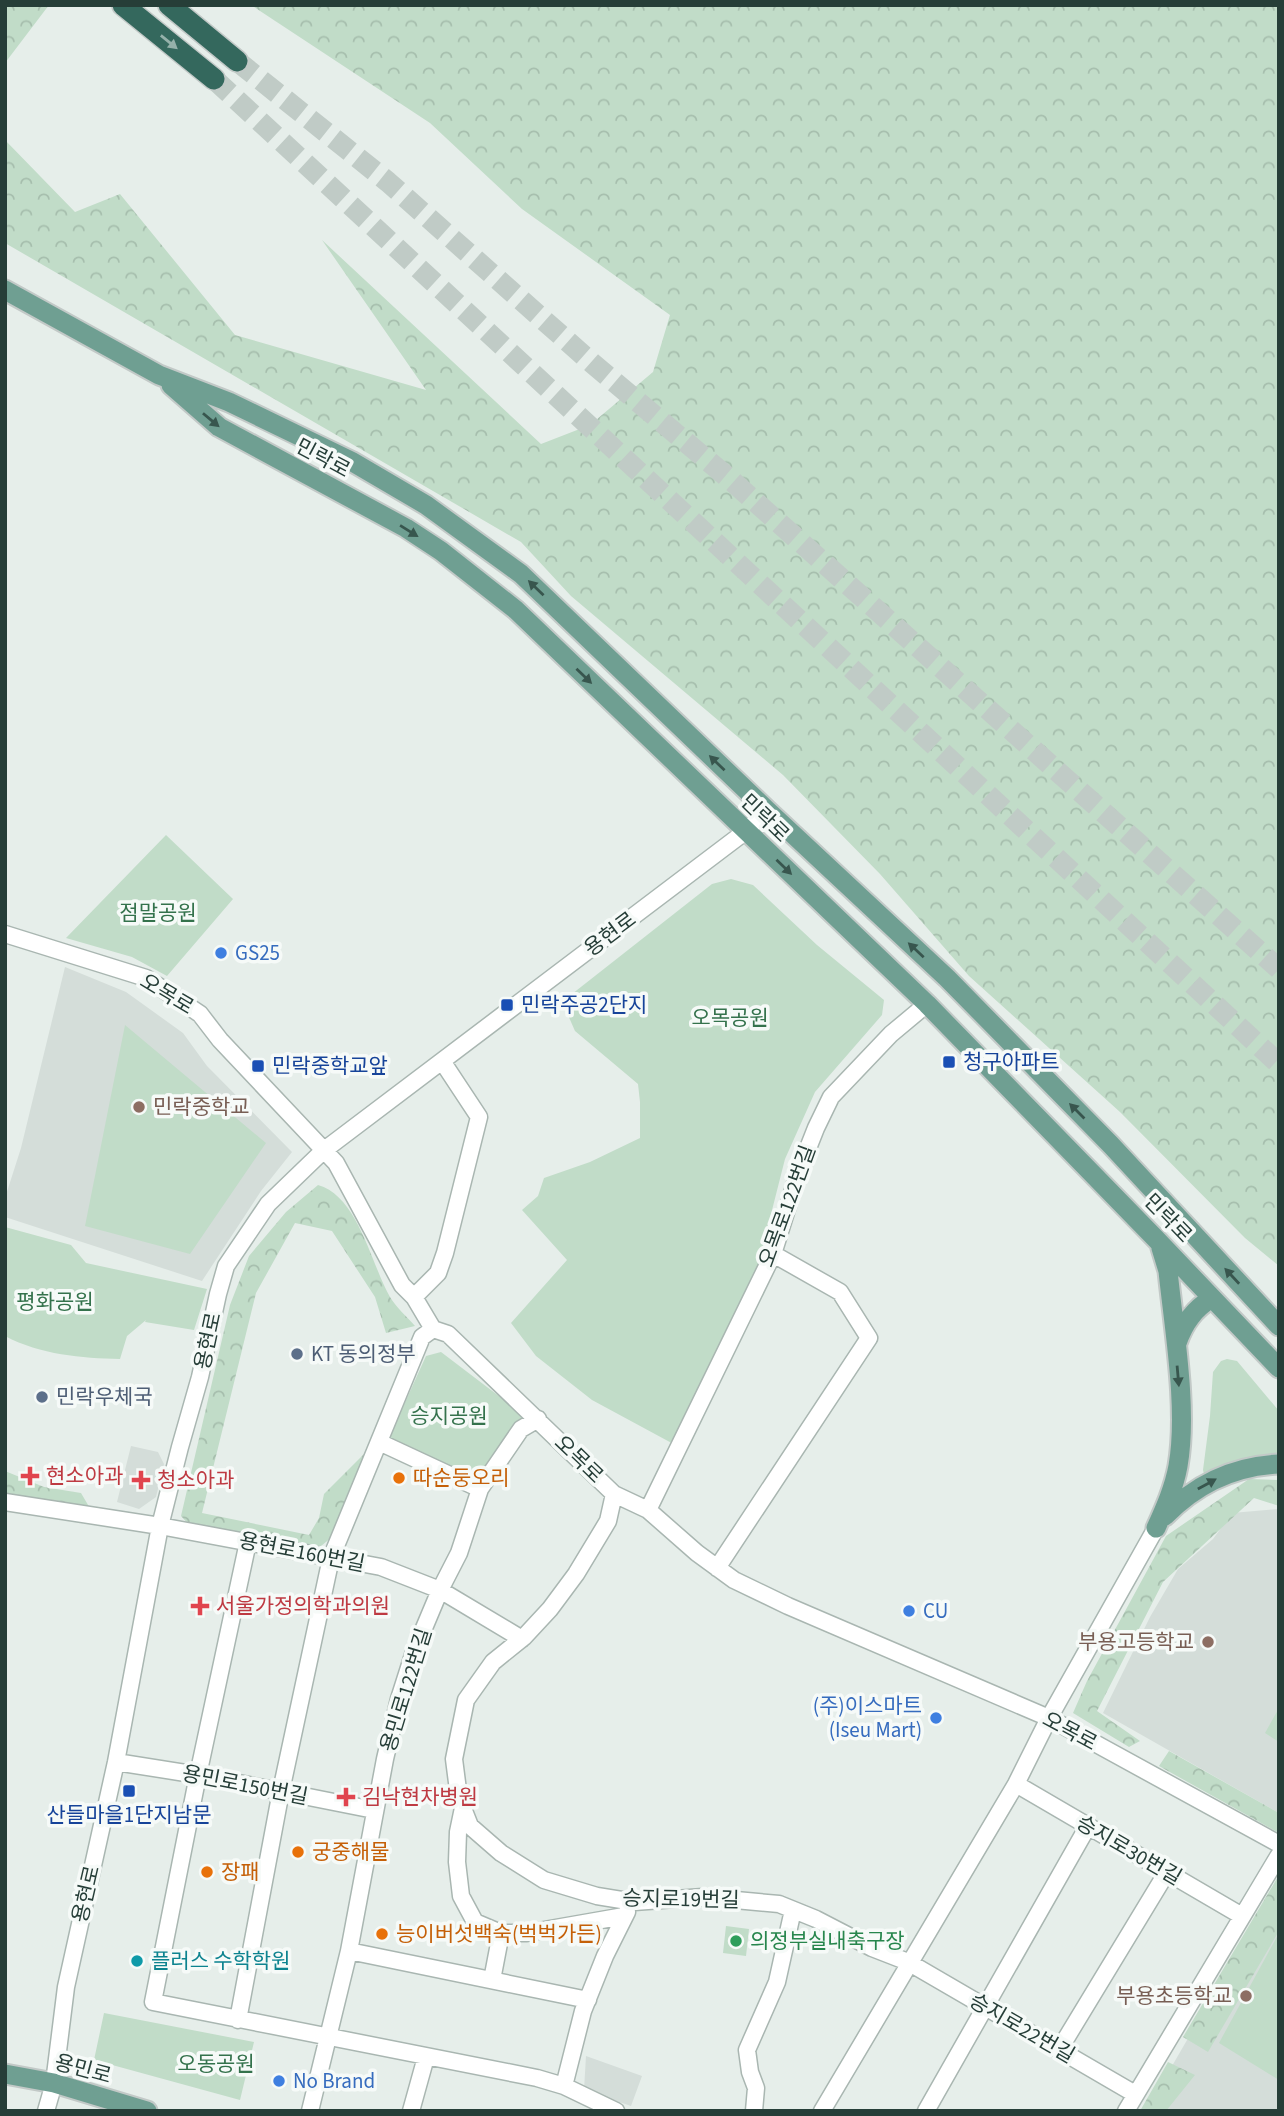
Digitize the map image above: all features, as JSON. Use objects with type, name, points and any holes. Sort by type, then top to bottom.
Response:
[{"type":"highway","points":[[123,5],[214,79]]},
{"type":"highway","points":[[169,5],[237,61]]},
{"type":"main road","name":"민락로","points":[[5,290],[159,375],[241,408],[351,461],[426,505],[521,574],[947,978],[1111,1145],[1279,1326]]},
{"type":"main road","name":"민락로","points":[[159,375],[219,427],[406,528],[516,610],[927,1003],[1279,1368]]},
{"type":"main road","points":[[1156,1238],[1168,1271],[1182,1434],[1171,1495],[1156,1528]]},
{"type":"main road","points":[[1175,1346],[1189,1317],[1212,1298]]},
{"type":"main road","points":[[1156,1528],[1181,1502],[1213,1480],[1243,1469],[1279,1464]]},
{"type":"main road","name":"용민로","points":[[5,2074],[54,2083],[147,2111]]},
{"type":"street","name":"용현로","points":[[46,2111],[54,2083],[66,1987],[116,1762],[160,1526],[201,1377],[226,1266],[268,1204],[323,1151],[746,831],[767,810]]},
{"type":"street","name":"오목로","points":[[5,934],[146,978],[200,1014],[220,1040],[336,1163],[402,1285],[414,1297],[433,1329],[449,1334],[614,1494],[648,1510],[717,1568],[734,1580],[788,1606],[1049,1718],[1279,1844]]},
{"type":"street","name":"오목로122번길","points":[[648,1510],[773,1254],[799,1171],[831,1097],[891,1034],[927,1003]]},
{"type":"street","points":[[414,1297],[438,1273],[479,1117],[442,1061]]},
{"type":"street","points":[[717,1568],[869,1338],[840,1292],[773,1254]]},
{"type":"street","points":[[237,2020],[281,1791],[331,1558],[422,1337],[433,1329]]},
{"type":"street","name":"용민로122번길","points":[[310,2111],[349,1951],[374,1810],[398,1699],[414,1652],[459,1553],[480,1489],[522,1429],[538,1419]]},
{"type":"street","points":[[379,1442],[480,1489]]},
{"type":"street","name":"승지로19번길","points":[[614,1494],[608,1521],[576,1574],[550,1609],[522,1639],[493,1662],[466,1700],[454,1759],[459,1798],[470,1826],[501,1853],[544,1880],[597,1896],[634,1902],[703,1897],[779,1904],[908,1962]]},
{"type":"street","name":"용현로160번길","points":[[5,1502],[160,1526],[382,1567],[440,1590],[522,1639]]},
{"type":"street","points":[[822,2111],[1016,1784],[1049,1718],[1156,1528]]},
{"type":"street","points":[[248,1542],[153,2002],[537,2078],[564,2086],[616,2111]]},
{"type":"street","name":"용민로150번길","points":[[116,1762],[198,1775],[374,1810]]},
{"type":"street","name":"승지로30번길","points":[[1016,1784],[1242,1916]]},
{"type":"street","points":[[463,1808],[458,1832],[457,1862],[461,1896],[475,1922],[501,1933],[527,1933],[624,1916]]},
{"type":"street","points":[[932,2109],[1088,1826]]},
{"type":"street","points":[[1126,2111],[1279,1855]]},
{"type":"street","points":[[1059,2050],[1167,1872]]},
{"type":"street","points":[[564,2086],[588,2000],[624,1916],[634,1902]]},
{"type":"street","points":[[754,2111],[756,2088],[750,2072],[747,2050],[777,1982],[793,1910]]},
{"type":"street","points":[[492,1980],[501,1933]]},
{"type":"street","points":[[349,1951],[588,2000]]},
{"type":"street","name":"승지로22번길","points":[[908,1962],[1135,2094]]},
{"type":"street","points":[[411,2111],[426,2057]]},
{"type":"shaded area","name":"민락중학교","points":[[65,967],[126,992],[183,1033],[207,1066],[292,1152],[261,1191],[202,1281],[5,1217],[5,1198],[21,1148]]},
{"type":"shaded area","name":"청소아과","points":[[131,1446],[158,1452],[164,1464],[156,1497],[139,1509],[117,1502]]},
{"type":"shaded area","name":"부용고등학교","points":[[1279,1509],[1279,1813],[1103,1713],[1150,1617],[1178,1569],[1213,1539],[1232,1513]]},
{"type":"shaded area","name":"부용초등학교","points":[[1279,1881],[1279,2111],[1146,2111]]},
{"type":"shaded area","points":[[586,2056],[642,2076],[631,2106],[584,2090]]},
{"type":"green space","points":[[5,5],[49,5],[5,63]]},
{"type":"green space","points":[[251,5],[1279,5],[1279,1266],[1245,1238],[1120,1112],[969,976],[880,874],[783,775],[571,596],[521,542],[5,243],[5,140],[75,212],[120,194],[235,335],[426,390],[322,240],[541,444],[590,425],[653,372],[670,315],[522,209],[430,123]]},
{"type":"green space","name":"점말공원","points":[[166,835],[233,899],[167,976],[132,957],[66,938]]},
{"type":"green space","name":"오목공원","points":[[731,879],[753,885],[817,945],[884,1000],[882,1015],[815,1092],[785,1159],[755,1277],[679,1447],[592,1400],[536,1356],[511,1323],[567,1260],[522,1210],[538,1196],[544,1178],[590,1162],[640,1138],[638,1084],[575,1031],[564,1006],[572,994],[712,884]]},
{"type":"green space","points":[[125,1025],[266,1143],[190,1254],[85,1226]]},
{"type":"green space","points":[[318,1185],[343,1202],[362,1233],[390,1297],[415,1326],[386,1333],[375,1297],[332,1231],[295,1223],[256,1293],[202,1513],[309,1535],[319,1518],[324,1494],[365,1453],[332,1537],[315,1551],[191,1527],[181,1516],[230,1305],[249,1256],[286,1212]]},
{"type":"green space","name":"평화공원","points":[[5,1227],[71,1245],[86,1263],[207,1289],[194,1330],[145,1322],[146,1320],[127,1336],[120,1359],[47,1351],[5,1336]]},
{"type":"green space","name":"승지공원","points":[[441,1352],[525,1416],[478,1479],[388,1440],[426,1356]]},
{"type":"green space","points":[[1221,1361],[1237,1361],[1279,1411],[1279,1460],[1205,1478],[1203,1470],[1213,1372]]},
{"type":"green space","points":[[5,1471],[44,1487],[81,1493],[91,1510],[5,1497]]},
{"type":"green space","points":[[1249,1479],[1279,1480],[1279,1506],[1254,1498],[1163,1582],[1097,1711],[1140,1741],[1129,1747],[1073,1713],[1087,1681],[1166,1536]]},
{"type":"green space","points":[[1279,1708],[1279,1742],[1265,1733]]},
{"type":"green space","points":[[1169,1751],[1279,1813],[1279,1833],[1159,1766]]},
{"type":"green space","points":[[1279,1875],[1279,1931],[1208,2052],[1183,2037]]},
{"type":"green space","name":"의정부실내축구장","points":[[726,1926],[749,1929],[746,1956],[723,1953]]},
{"type":"green space","points":[[1279,1933],[1279,2080],[1219,2043]]},
{"type":"green space","name":"오동공원","points":[[104,2013],[254,2042],[240,2100],[94,2060]]},
{"type":"green space","points":[[1168,2062],[1195,2075],[1166,2111],[1140,2111]]},
{"type":"tunnel","points":[[237,61],[388,182],[592,363],[732,481],[1279,969]]},
{"type":"tunnel","points":[[214,79],[1279,1064]]},
{"type":"place","name":"GS25","points":[[221,953]]},
{"type":"place","name":"민락주공2단지","points":[[507,1005]]},
{"type":"place","name":"청구아파트","points":[[949,1062]]},
{"type":"place","name":"민락중학교앞","points":[[258,1066]]},
{"type":"place","name":"민락중학교","points":[[139,1107]]},
{"type":"place","name":"KT 동의정부","points":[[297,1354]]},
{"type":"place","name":"민락우체국","points":[[42,1397]]},
{"type":"place","name":"현소아과","points":[[30,1476]]},
{"type":"place","name":"따순둥오리","points":[[399,1478]]},
{"type":"place","name":"청소아과","points":[[141,1480]]},
{"type":"place","name":"서울가정의학과의원","points":[[200,1606]]},
{"type":"place","name":"CU","points":[[909,1611]]},
{"type":"place","name":"부용고등학교","points":[[1208,1642]]},
{"type":"place","name":"(주)이스마트 (Iseu Mart)","points":[[936,1718]]},
{"type":"place","name":"산들마을1단지남문","points":[[129,1791]]},
{"type":"place","name":"김낙현차병원","points":[[346,1797]]},
{"type":"place","name":"궁중해물","points":[[298,1852]]},
{"type":"place","name":"장패","points":[[207,1872]]},
{"type":"place","name":"능이버섯백숙(벅벅가든)","points":[[382,1934]]},
{"type":"place","name":"의정부실내축구장","points":[[736,1941]]},
{"type":"place","name":"플러스 수학학원","points":[[137,1961]]},
{"type":"place","name":"부용초등학교","points":[[1246,1996]]},
{"type":"place","name":"No Brand","points":[[279,2081]]}]
